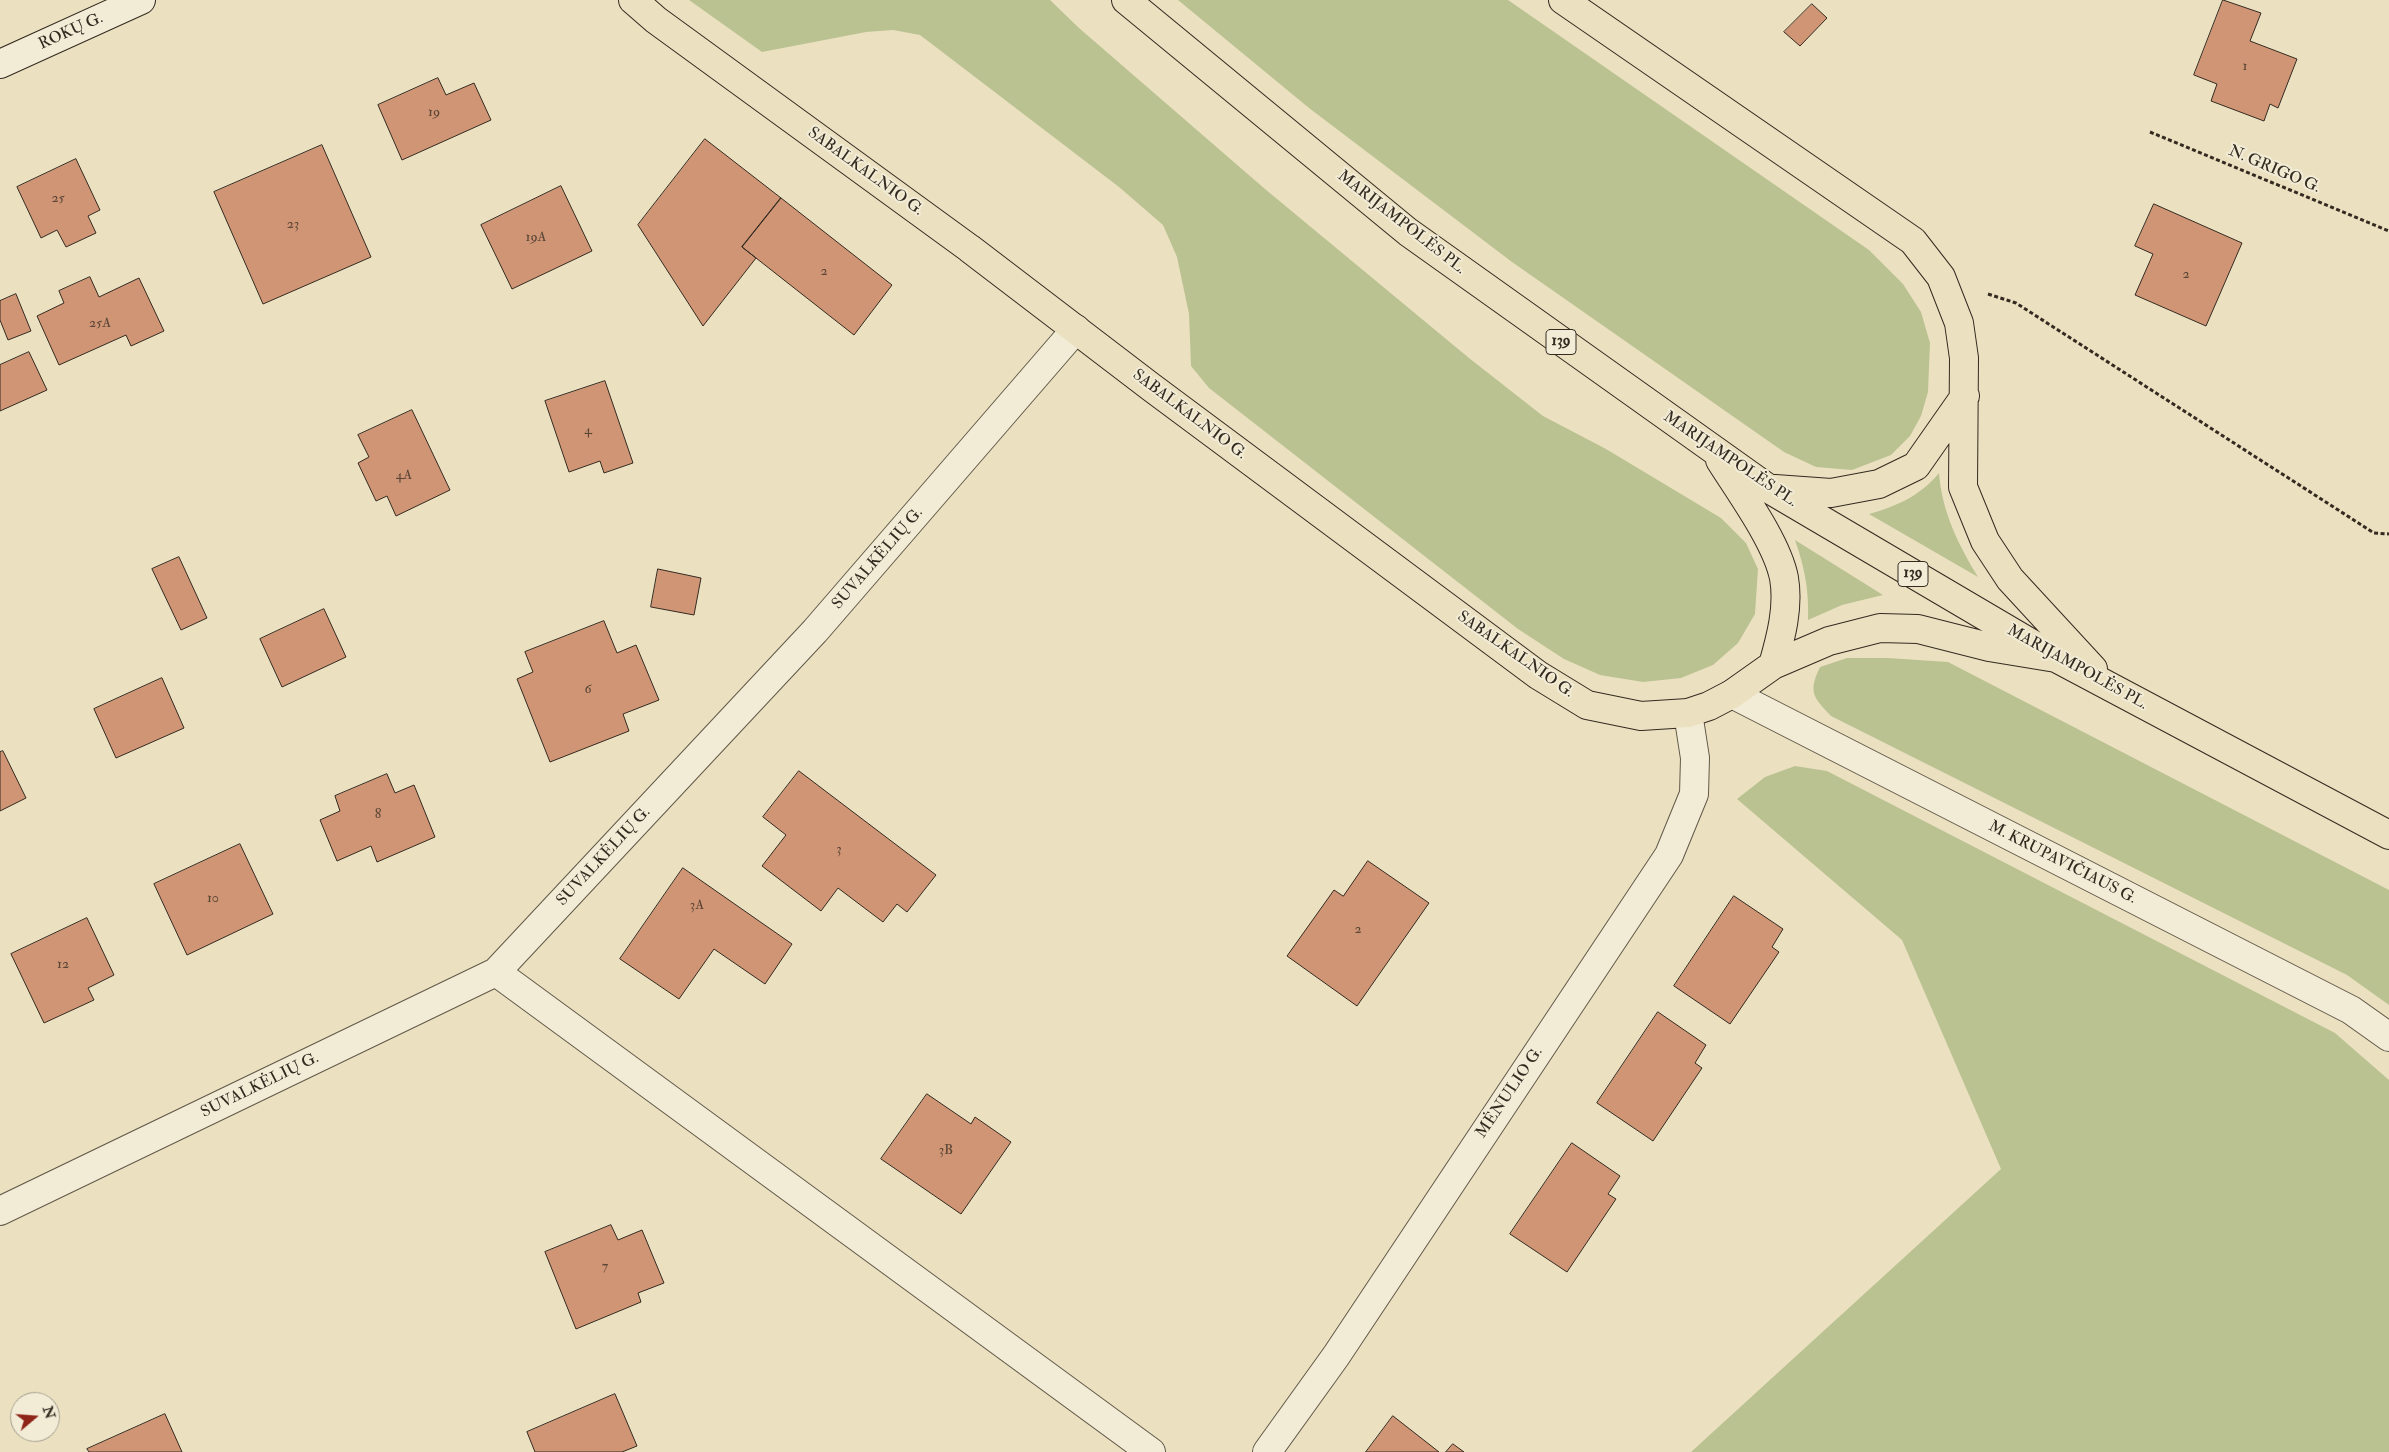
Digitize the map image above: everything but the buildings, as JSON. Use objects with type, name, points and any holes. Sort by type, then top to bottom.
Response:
[{"type":"main road","name":"SABALKALNIO G.","points":[[633,0],[656,20],[969,248],[1159,393],[1538,675],[1587,705],[1641,716],[1688,713],[1709,706],[1732,694],[1773,665],[1830,641],[1880,628],[1918,630],[1989,648],[2056,658]]},
{"type":"main road","name":"MARIJAMPOLĖS PL.","points":[[1126,0],[1408,232],[1715,452],[1770,489],[2056,658],[2389,835]]},
{"type":"main road","points":[[1564,0],[1913,241],[1940,277],[1959,324],[1964,358],[1965,396],[1963,488],[1985,541],[2010,579],[2055,630],[2114,690]]},
{"type":"main road","points":[[1770,489],[1831,493],[1880,484],[1916,466],[1965,396]]},
{"type":"main road","points":[[1715,452],[1768,538],[1784,578],[1784,622],[1773,665]]},
{"type":"street","name":"ROKŲ G.","points":[[0,64],[141,0]]},
{"type":"street","name":"SUVALKĖLIŲ G.","points":[[0,1211],[496,972],[815,632],[1076,329]]},
{"type":"street","name":"M. KRUPAVIČIAUS G.","points":[[1732,694],[2351,1010],[2389,1036]]},
{"type":"street","name":"MĖNULIO G.","points":[[1267,1452],[1336,1356],[1669,855],[1694,794],[1695,758],[1688,713]]},
{"type":"street","points":[[496,972],[1152,1452]]},
{"type":"path","name":"N. GRIGO G.","points":[[2150,132],[2389,231]]},
{"type":"path","points":[[1940,277],[2016,303],[2374,533],[2389,534]]},
{"type":"green space","points":[[689,0],[1050,0],[1079,28],[1265,189],[1469,358],[1543,416],[1606,449],[1721,518],[1746,543],[1758,569],[1755,614],[1738,643],[1713,665],[1681,678],[1643,682],[1600,675],[1564,659],[1518,629],[1209,388],[1191,366],[1189,314],[1177,257],[1163,225],[1119,187],[920,35],[893,30],[866,32],[762,52]]},
{"type":"green space","points":[[1178,0],[1508,0],[1869,250],[1903,284],[1921,312],[1930,343],[1928,392],[1921,416],[1910,436],[1891,455],[1852,470],[1816,467],[1784,452],[1512,262],[1309,108]]},
{"type":"green space","points":[[1939,473],[1947,514],[1964,552],[1978,577],[1869,514],[1916,494]]},
{"type":"green space","points":[[1795,540],[1883,595],[1842,605],[1808,620],[1806,580]]},
{"type":"green space","points":[[1847,658],[1888,658],[1948,662],[2389,890],[2389,1005],[2347,975],[1831,716],[1816,699],[1813,688],[1814,683],[1820,667]]},
{"type":"green space","points":[[1795,766],[1827,771],[2335,1033],[2389,1080],[2389,1452],[1691,1452],[2001,1169],[1902,940],[1737,799],[1765,777]]}]
